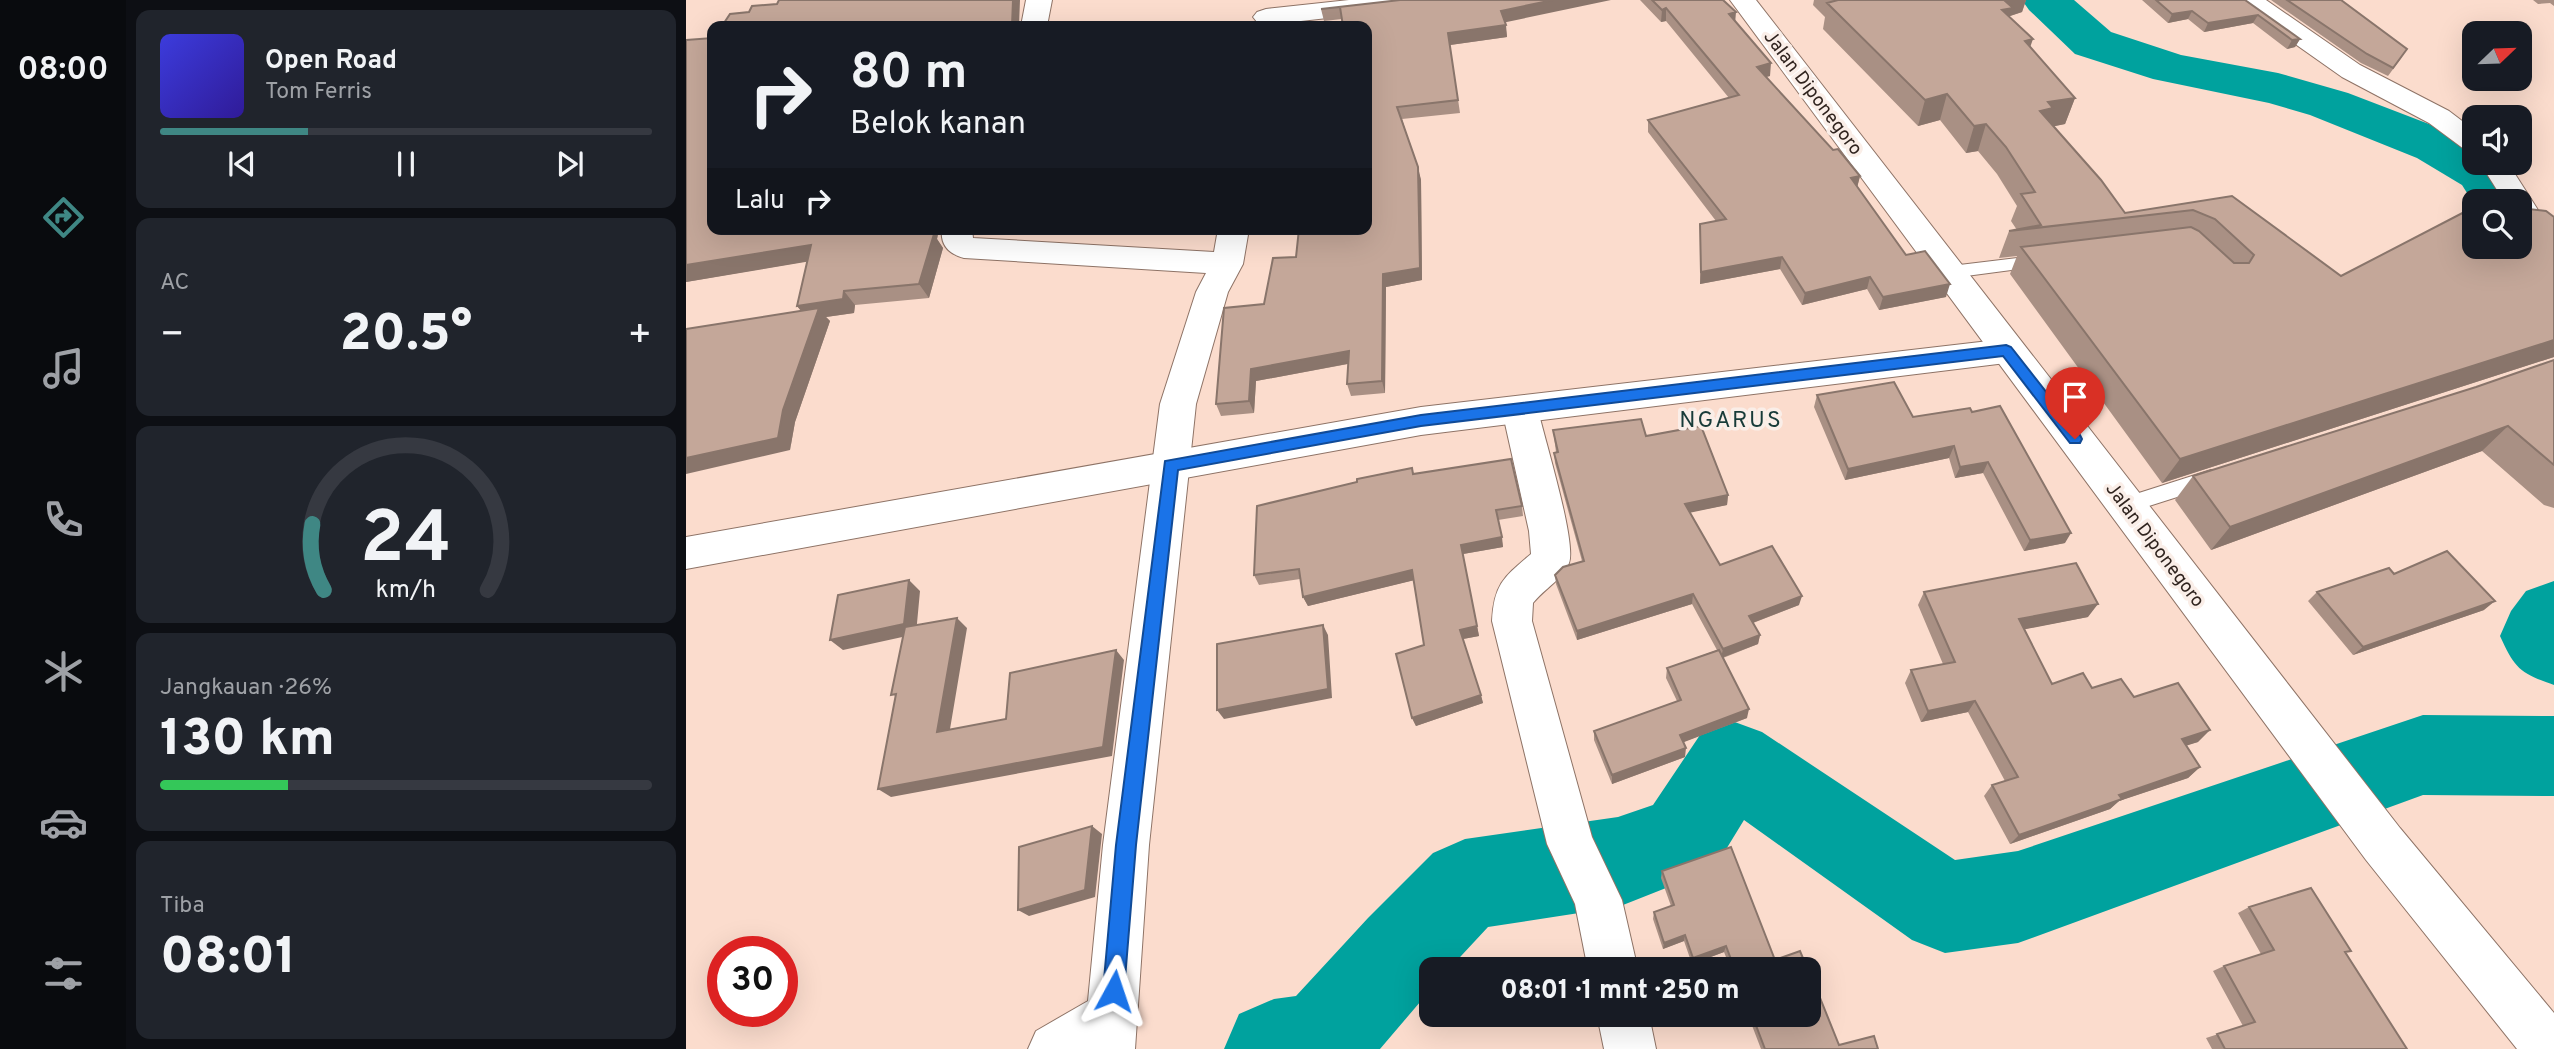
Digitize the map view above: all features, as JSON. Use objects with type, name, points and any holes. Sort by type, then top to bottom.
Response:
[{"type":"street","points":[[1035,21],[1040,0]]},
{"type":"street","points":[[1266,15],[1416,0]]},
{"type":"street","name":"Jalan Diponegoro","points":[[1743,0],[2294,729],[2383,844],[2550,1049]]},
{"type":"street","points":[[2249,0],[2351,72],[2439,117],[2462,134]]},
{"type":"street","points":[[2532,225],[2554,244]]},
{"type":"street","points":[[956,235],[956,239],[964,248],[1230,247],[1212,292],[1178,404],[1126,845],[1110,1032],[1054,1049]]},
{"type":"street","points":[[686,553],[1421,421],[2006,351]]},
{"type":"street","points":[[1520,410],[1548,531],[1551,560],[1525,583],[1513,598],[1512,621],[1570,844],[1598,900],[1610,957]]},
{"type":"street","points":[[1625,1027],[1630,1049]]},
{"type":"lane","points":[[1951,272],[2058,259]]},
{"type":"lane","points":[[2127,505],[2232,472]]},
{"type":"building","points":[[779,0],[1013,0],[1012,21],[725,21],[730,14],[749,12],[752,6],[777,4]]},
{"type":"building","points":[[1400,0],[1553,0],[1501,11],[1506,25],[1448,33],[1458,100],[1397,107],[1418,167],[1420,268],[1383,274],[1382,381],[1347,384],[1349,351],[1251,369],[1249,401],[1216,404],[1224,308],[1264,304],[1273,258],[1296,257],[1298,235],[1372,235],[1372,21],[1342,21],[1340,7],[1321,9]]},
{"type":"building","points":[[1652,0],[1723,0],[1736,12],[1729,14],[1771,63],[1757,67],[1833,150],[1838,149],[1860,176],[1851,178],[1906,255],[1925,251],[1950,284],[1883,297],[1870,277],[1805,293],[1782,257],[1701,272],[1700,224],[1726,219],[1648,120],[1739,95],[1666,8],[1662,10]]},
{"type":"building","points":[[1838,0],[2004,0],[2013,8],[2002,10],[2033,39],[2025,41],[2075,98],[2048,102],[2053,108],[2040,111],[2101,180],[2125,213],[2232,196],[2341,276],[2462,213],[2462,259],[2532,259],[2532,209],[2546,211],[2554,217],[2554,340],[2180,459],[2021,247],[2191,227],[2234,263],[2249,263],[2254,255],[2215,219],[2193,210],[2009,231],[2041,225],[2021,194],[2035,192],[2006,147],[1986,124],[1974,126],[1947,94],[1925,100],[1827,3]]},
{"type":"building","points":[[2156,0],[2245,0],[2300,39],[2292,40],[2258,15],[2208,23],[2192,11],[2172,14]]},
{"type":"building","points":[[2287,0],[2341,0],[2407,49],[2393,68],[2367,54]]},
{"type":"building","points":[[707,38],[707,235],[934,235],[919,284],[844,291],[843,299],[797,306],[811,245],[686,265],[686,40]]},
{"type":"building","points":[[819,308],[783,410],[778,438],[686,458],[686,329]]},
{"type":"building","points":[[2554,360],[2554,465],[2508,426],[2230,527],[2193,476],[2476,387]]},
{"type":"building","points":[[1894,382],[1913,417],[1970,408],[1972,412],[2000,406],[2071,533],[2030,540],[1988,462],[1960,467],[1954,446],[1848,469],[1817,395]]},
{"type":"building","points":[[1641,419],[1646,436],[1701,426],[1728,495],[1685,504],[1720,565],[1772,546],[1802,596],[1749,616],[1760,635],[1723,649],[1693,594],[1577,631],[1555,575],[1563,567],[1584,561],[1554,453],[1558,452],[1553,430]]},
{"type":"building","points":[[1511,459],[1522,506],[1496,510],[1502,537],[1461,545],[1477,626],[1460,630],[1481,695],[1412,718],[1396,654],[1424,645],[1412,570],[1303,597],[1299,569],[1254,575],[1257,506],[1357,482],[1357,479],[1412,468],[1413,474]]},
{"type":"building","points":[[2447,551],[2495,601],[2363,647],[2317,592],[2389,568],[2394,574]]},
{"type":"building","points":[[2076,563],[2098,604],[2019,619],[2052,684],[2083,673],[2092,688],[2121,679],[2134,697],[2178,683],[2210,730],[2182,739],[2200,767],[2119,795],[2122,799],[2019,835],[1992,785],[2018,777],[1975,701],[1928,711],[1911,670],[1955,662],[1924,592]]},
{"type":"building","points":[[909,580],[904,624],[830,640],[838,595]]},
{"type":"building","points":[[957,618],[937,732],[1006,719],[1010,673],[1116,650],[1103,747],[878,789],[896,694],[891,695],[905,627]]},
{"type":"building","points":[[1323,625],[1328,689],[1217,710],[1217,644]]},
{"type":"building","points":[[1719,650],[1749,709],[1680,735],[1686,748],[1612,775],[1594,731],[1681,700],[1667,668]]},
{"type":"building","points":[[1092,826],[1085,890],[1018,910],[1019,847]]},
{"type":"building","points":[[1731,847],[1774,957],[1730,957],[1726,946],[1693,957],[1685,935],[1664,943],[1654,912],[1674,905],[1662,871]]},
{"type":"building","points":[[2311,888],[2351,951],[2345,952],[2407,1049],[2225,1049],[2217,1034],[2255,1022],[2224,966],[2274,950],[2249,907]]},
{"type":"building","points":[[1800,951],[1803,957],[1783,957]]},
{"type":"building","points":[[1821,1000],[1839,1045],[1874,1036],[1878,1049],[1765,1049],[1757,1027],[1821,1027]]},
{"type":"waterway","points":[[2046,0],[2093,43],[2171,68],[2278,89],[2329,104],[2436,146],[2482,173],[2493,189]]},
{"type":"waterway","points":[[2554,615],[2539,636],[2554,650]]},
{"type":"waterway","points":[[1274,1049],[1322,1041],[1401,951],[1465,885],[1618,862],[1683,838],[1732,761],[1945,907],[2018,897],[2423,755],[2554,756]]},
{"type":"district","name":"NGARUS","points":[[1731,419]]},
{"type":"route","points":[[1114,991],[1126,845],[1170,465],[1421,421],[2006,351],[2075,439]]}]
